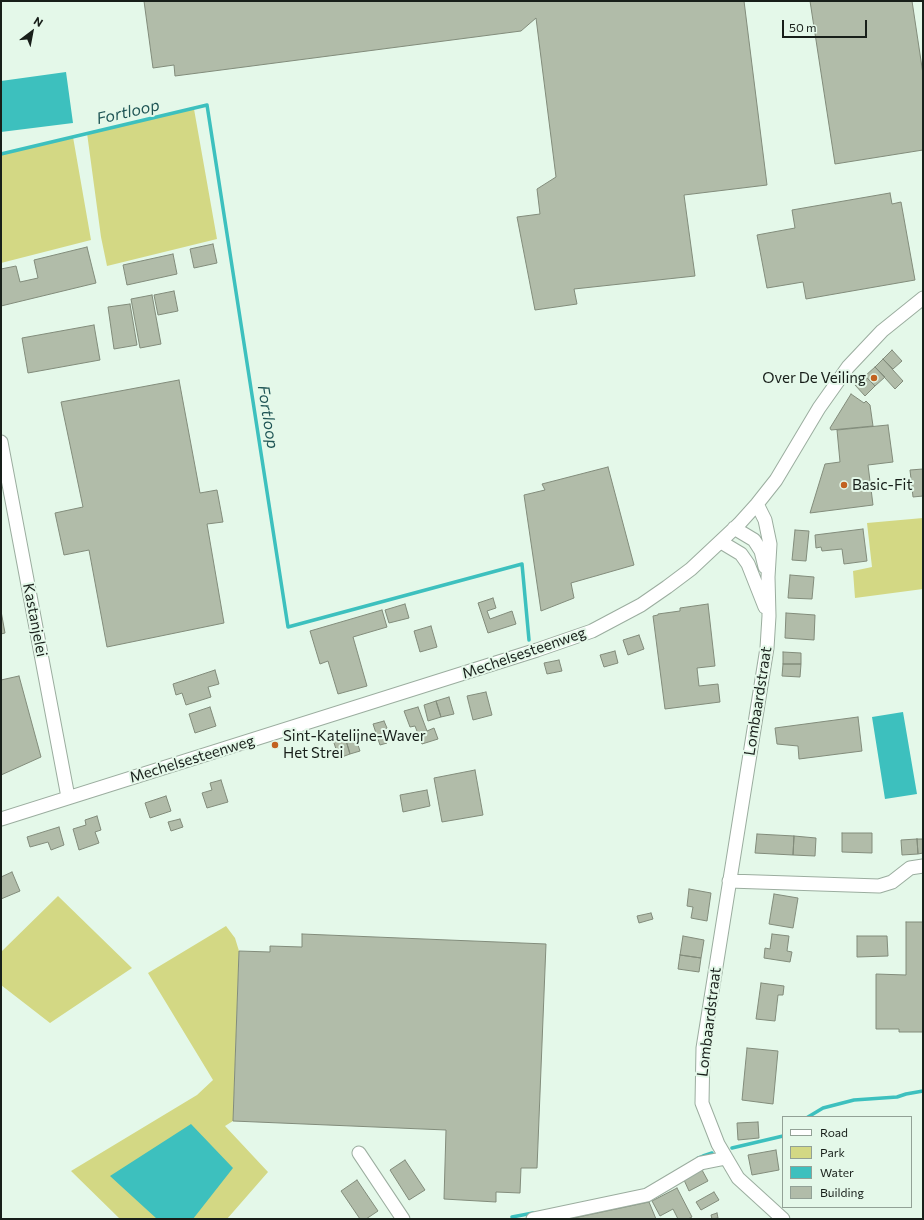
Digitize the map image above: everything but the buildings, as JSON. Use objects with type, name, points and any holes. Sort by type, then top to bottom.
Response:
[{"type":"street","name":"Mechelsesteenweg","points":[[1,819],[559,643],[592,631],[641,604],[691,569],[721,542],[757,504],[776,480],[819,408],[848,367],[882,331],[923,298]]},
{"type":"street","name":"Kastanjelei","points":[[1,442],[68,797]]},
{"type":"street","name":"Lombaardstraat","points":[[757,504],[764,520],[770,544],[767,648],[703,1048],[702,1102],[718,1144],[738,1178],[783,1219]]},
{"type":"street","name":"Lombaardstraat","points":[[734,528],[754,540],[761,551],[768,577]]},
{"type":"street","name":"Lombaardstraat","points":[[721,542],[741,554],[748,564],[769,616]]},
{"type":"street","points":[[729,881],[879,886],[892,882],[910,868],[923,866]]},
{"type":"street","points":[[359,1153],[403,1219]]},
{"type":"street","points":[[533,1219],[647,1195],[701,1163],[726,1158]]},
{"type":"green space","points":[[194,109],[217,239],[107,266],[101,237],[87,133]]},
{"type":"green space","points":[[73,137],[91,240],[1,263],[1,153]]},
{"type":"green space","points":[[923,518],[923,589],[855,598],[853,571],[872,567],[867,523]]},
{"type":"green space","points":[[58,896],[132,968],[50,1023],[1,985],[1,952]]},
{"type":"green space","points":[[226,926],[235,938],[239,951],[233,1121],[225,1126],[268,1172],[227,1219],[120,1219],[71,1171],[197,1095],[213,1080],[148,973]]},
{"type":"water","points":[[66,72],[73,123],[1,132],[1,81]]},
{"type":"water","points":[[903,712],[917,794],[885,799],[872,717]]},
{"type":"water","points":[[191,1124],[233,1168],[193,1219],[157,1219],[110,1176]]},
{"type":"waterway","name":"Fortloop","points":[[1,154],[207,105],[288,627],[522,564],[529,640]]},
{"type":"waterway","points":[[810,1116],[823,1108],[854,1100],[897,1097],[923,1091]]},
{"type":"waterway","points":[[732,1148],[782,1136]]},
{"type":"waterway","points":[[698,1158],[712,1153]]},
{"type":"waterway","points":[[512,1217],[533,1213]]},
{"type":"place","name":"Over De Veiling","points":[[874,378]]},
{"type":"place","name":"Basic-Fit","points":[[844,485]]},
{"type":"place","name":"Sint-Katelijne-Waver Het Strei","points":[[275,745]]}]
